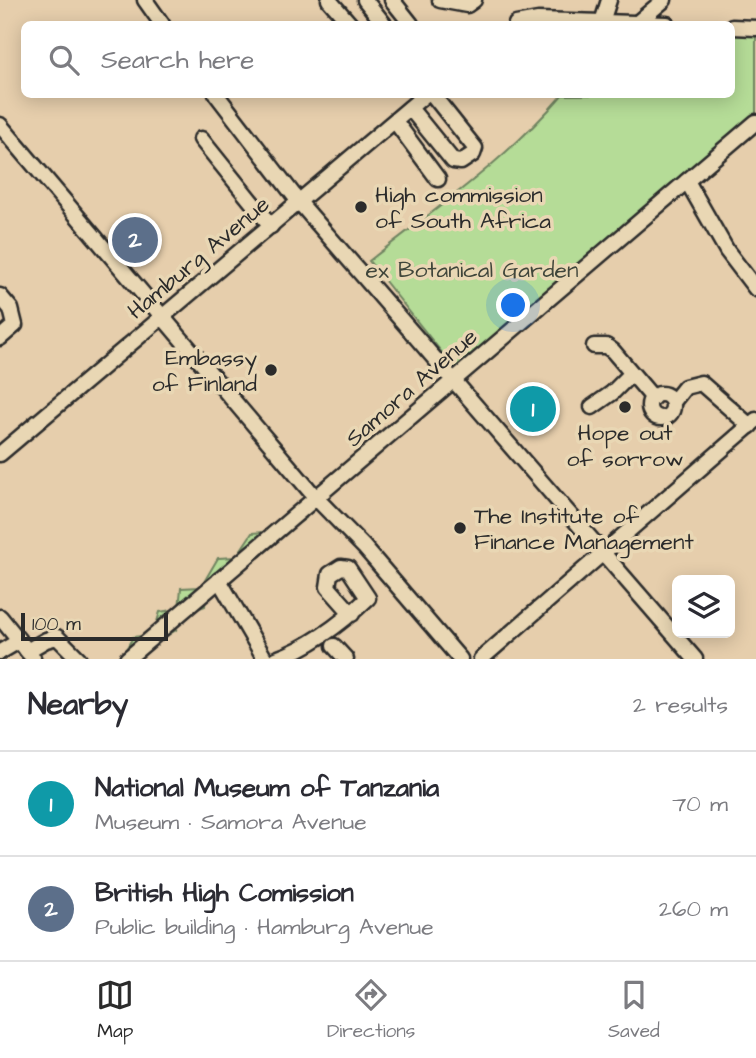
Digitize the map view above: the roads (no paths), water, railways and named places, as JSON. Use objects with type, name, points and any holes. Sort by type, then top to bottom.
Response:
[{"type":"street","points":[[145,0],[160,21]]},
{"type":"street","points":[[329,0],[347,21]]},
{"type":"street","points":[[365,0],[382,21]]},
{"type":"street","points":[[392,0],[409,21]]},
{"type":"street","points":[[440,0],[467,5],[474,0]]},
{"type":"street","points":[[601,21],[609,0]]},
{"type":"street","points":[[639,21],[664,0]]},
{"type":"street","points":[[532,21],[570,21]]},
{"type":"street","points":[[735,27],[756,28]]},
{"type":"street","points":[[219,98],[299,202],[606,552],[695,659]]},
{"type":"street","points":[[416,100],[453,161],[461,162],[473,154],[475,148],[435,98]]},
{"type":"street","name":"Hamburg Avenue","points":[[0,454],[395,121],[416,100]]},
{"type":"street","points":[[395,121],[438,179]]},
{"type":"street","name":"Samora Avenue","points":[[127,659],[756,122]]},
{"type":"street","points":[[0,125],[316,498],[363,547],[460,659]]},
{"type":"street","points":[[201,139],[271,226]]},
{"type":"street","points":[[687,181],[727,251],[756,289]]},
{"type":"street","points":[[0,296],[11,309],[15,325],[0,338]]},
{"type":"street","points":[[594,346],[610,349],[653,397]]},
{"type":"street","points":[[592,407],[612,393],[631,374]]},
{"type":"street","points":[[481,659],[753,423],[701,383],[685,387],[673,402],[670,414],[659,418],[650,411],[653,397]]},
{"type":"street","points":[[653,397],[665,395],[673,402]]},
{"type":"street","points":[[219,580],[265,659]]},
{"type":"street","points":[[276,659],[302,649],[352,614]]},
{"type":"street","points":[[0,617],[26,650]]},
{"type":"street","points":[[0,652],[26,650],[46,639],[57,637],[79,659]]},
{"type":"street","points":[[334,646],[346,659]]},
{"type":"place","name":"High commission of South Africa","points":[[361,207]]},
{"type":"place","name":"British High Comission","points":[[135,240]]},
{"type":"place","name":"Embassy of Finland","points":[[271,370]]},
{"type":"place","name":"Hope out of sorrow","points":[[625,407]]},
{"type":"place","name":"National Museum of Tanzania","points":[[533,409]]},
{"type":"place","name":"The Institute of Finance Management","points":[[460,528]]},
{"type":"park label","name":"ex Botanical Garden","points":[[472,269]]}]
